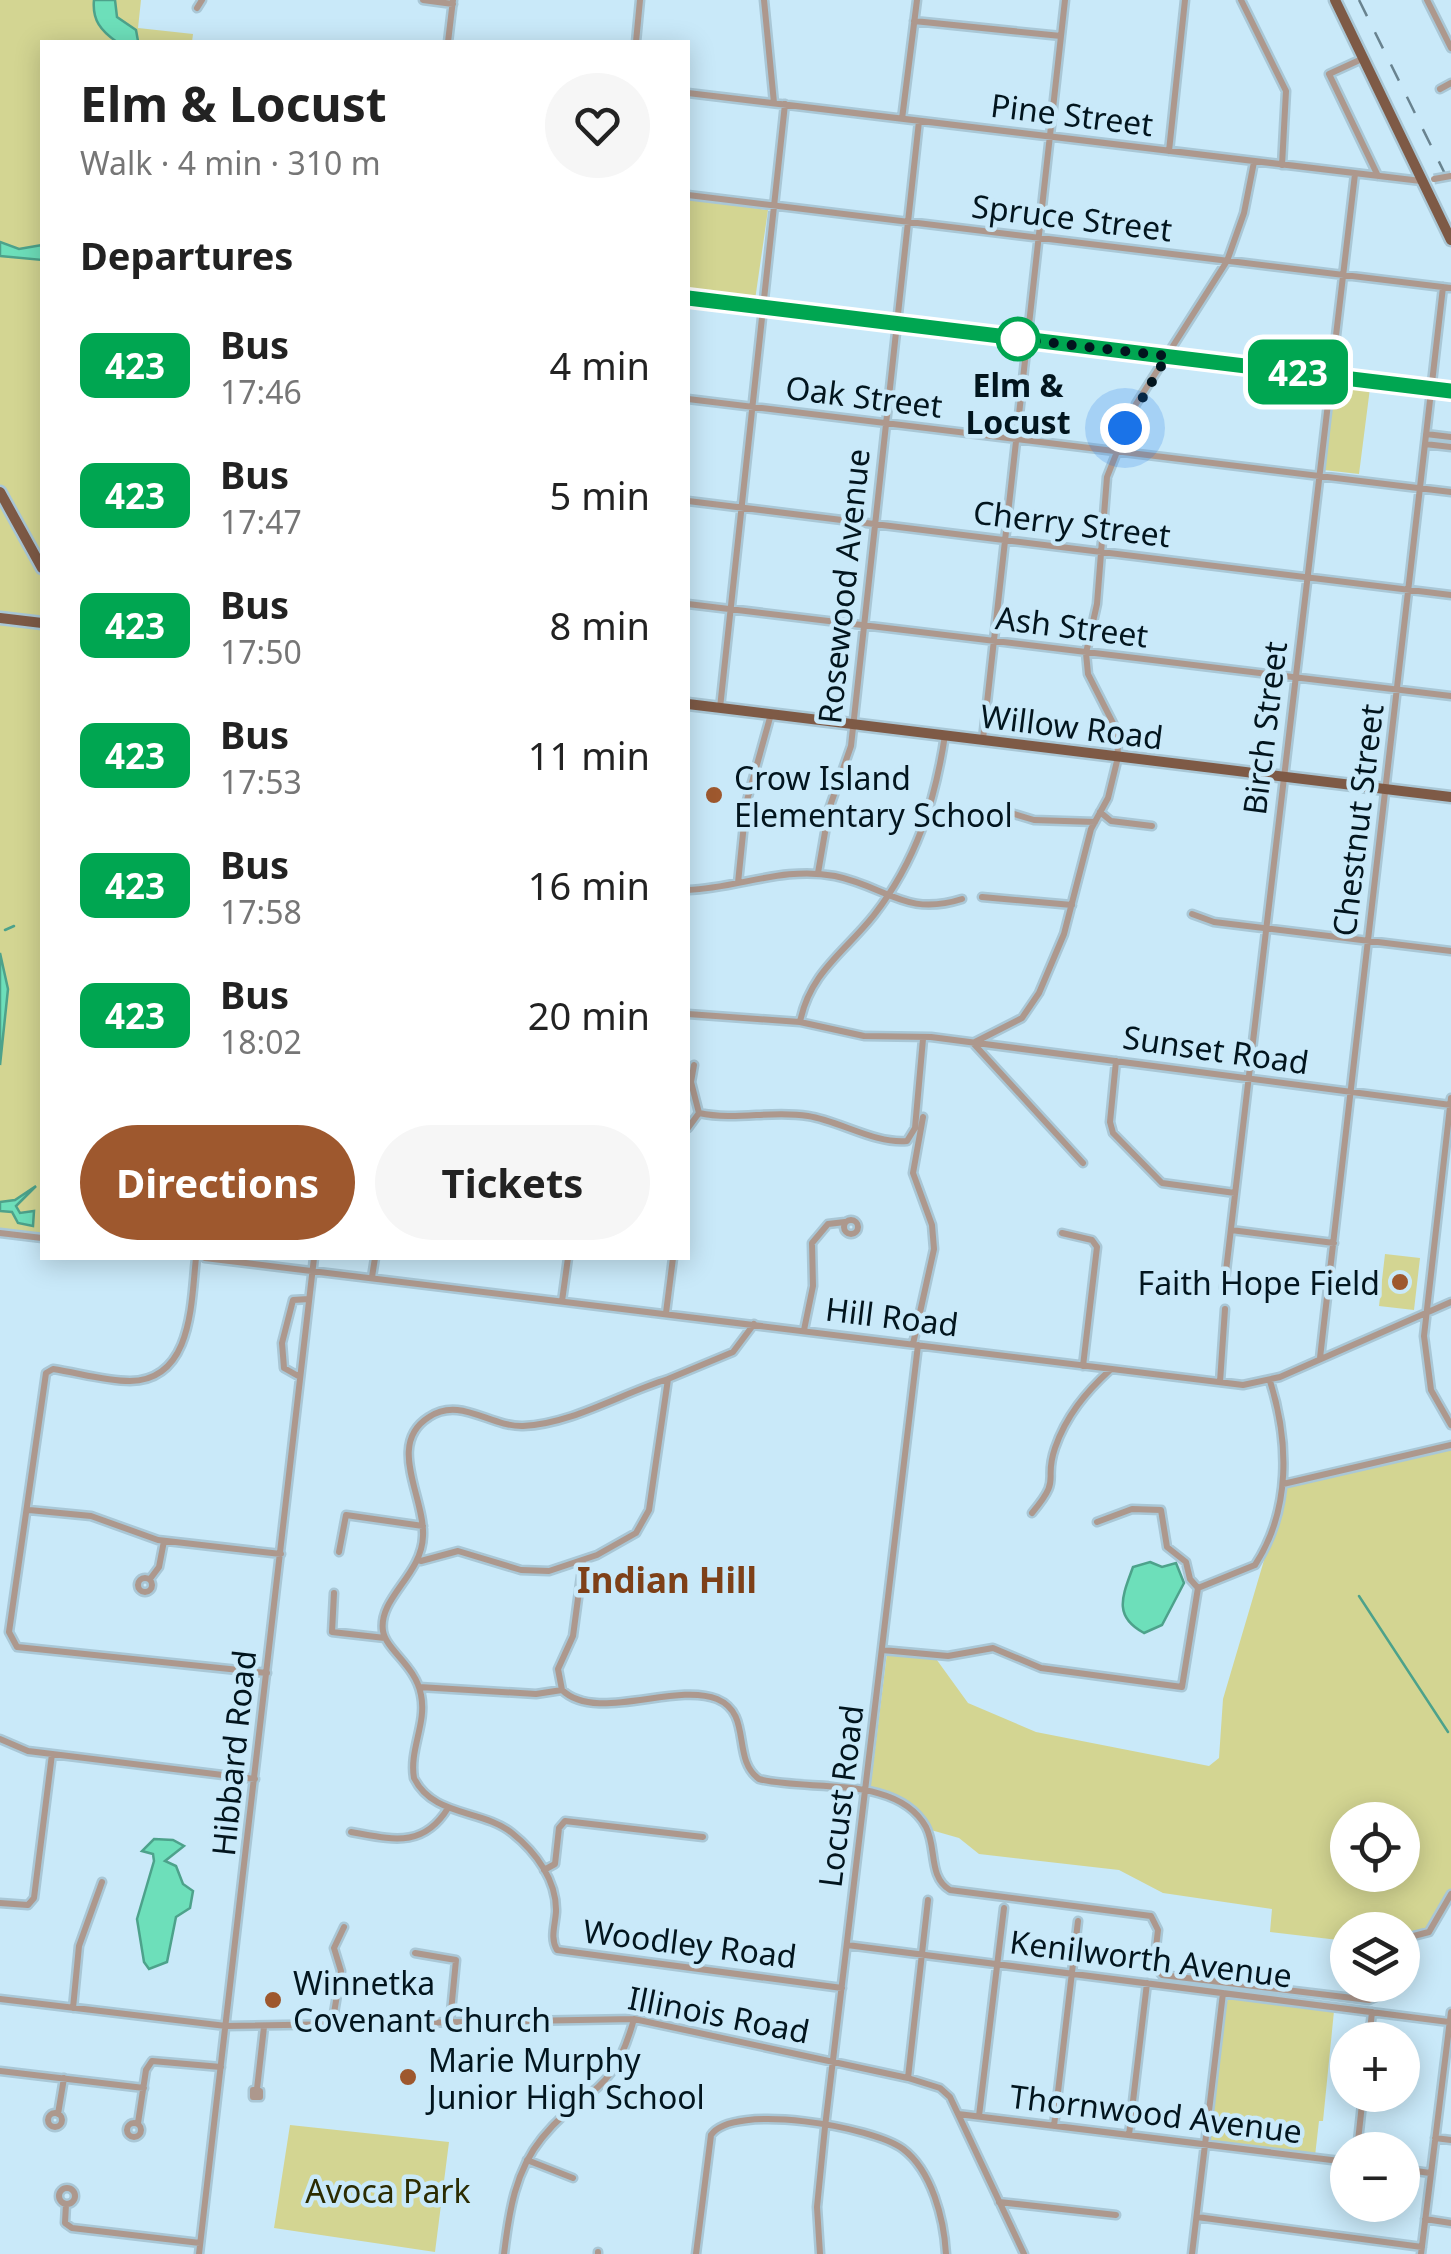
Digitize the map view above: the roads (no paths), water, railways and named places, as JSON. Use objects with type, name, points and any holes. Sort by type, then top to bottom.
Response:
[{"type":"main road","points":[[1335,0],[1429,180],[1451,240]]},
{"type":"main road","points":[[0,492],[40,564]]},
{"type":"main road","points":[[0,618],[40,623]]},
{"type":"main road","name":"Willow Road","points":[[690,704],[1451,798]]},
{"type":"street","points":[[423,0],[453,2],[448,40]]},
{"type":"street","points":[[636,40],[640,0]]},
{"type":"street","points":[[764,0],[774,103]]},
{"type":"street","points":[[902,119],[916,0]]},
{"type":"street","points":[[983,740],[1065,0]]},
{"type":"street","points":[[1169,151],[1185,0]]},
{"type":"street","points":[[1241,0],[1286,91],[1282,165]]},
{"type":"street","points":[[1427,0],[1450,48]]},
{"type":"street","points":[[914,21],[1061,36]]},
{"type":"street","points":[[1364,58],[1329,74],[1379,177]]},
{"type":"street","points":[[1440,89],[1451,83]]},
{"type":"street","name":"Pine Street","points":[[690,92],[1379,177],[1429,180],[1451,176]]},
{"type":"street","points":[[720,708],[785,104]]},
{"type":"street","name":"Rosewood Avenue","points":[[818,873],[825,824],[854,724],[919,121]]},
{"type":"street","points":[[1083,1163],[974,1043],[1022,1018],[1054,962],[1072,906],[1094,822],[1118,756],[1114,719],[1088,674],[1086,653],[1097,604],[1102,513],[1114,451],[1136,404],[1227,261],[1244,213],[1254,162]]},
{"type":"street","name":"Birch Street","points":[[1224,1288],[1355,174]]},
{"type":"street","name":"Spruce Street","points":[[690,196],[1447,288]]},
{"type":"street","name":"Chestnut Street","points":[[1320,1359],[1430,388],[1447,288]]},
{"type":"street","points":[[690,298],[1451,390]]},
{"type":"street","name":"Oak Street","points":[[690,399],[1451,492]]},
{"type":"street","points":[[1426,434],[1451,437]]},
{"type":"street","points":[[1425,444],[1451,447]]},
{"type":"street","name":"Cherry Street","points":[[690,501],[1451,595]]},
{"type":"street","name":"Ash Street","points":[[690,604],[1451,696]]},
{"type":"street","points":[[738,883],[746,804],[771,714]]},
{"type":"street","points":[[800,1022],[809,989],[820,972],[888,896],[929,815],[946,735]]},
{"type":"street","points":[[1100,812],[1111,821],[1152,826]]},
{"type":"street","points":[[1011,813],[1034,820],[1094,822]]},
{"type":"street","points":[[690,890],[772,874],[818,873],[850,880],[923,908],[962,899]]},
{"type":"street","points":[[982,898],[1072,906]]},
{"type":"street","points":[[1192,914],[1214,922],[1451,951]]},
{"type":"street","name":"Sunset Road","points":[[690,1014],[800,1022],[864,1036],[974,1043],[1451,1102]]},
{"type":"street","points":[[699,1113],[726,1119],[783,1113],[809,1116],[876,1137],[907,1140],[915,1128],[923,1039]]},
{"type":"street","points":[[1116,1061],[1110,1122],[1117,1138],[1162,1183],[1236,1193]]},
{"type":"street","points":[[694,1065],[691,1082],[699,1113]]},
{"type":"street","points":[[1451,1102],[1426,1313],[1428,1380],[1451,1426]]},
{"type":"street","points":[[690,1125],[699,1113]]},
{"type":"street","name":"Locust Road","points":[[820,2254],[818,2207],[825,2127],[915,1344],[934,1250],[932,1225],[913,1173],[922,1117]]},
{"type":"street","points":[[804,1330],[813,1286],[812,1242],[828,1224],[846,1222]]},
{"type":"street","points":[[1231,1230],[1334,1243]]},
{"type":"street","points":[[0,1233],[40,1238]]},
{"type":"street","points":[[1062,1233],[1092,1240],[1097,1247],[1083,1366]]},
{"type":"street","points":[[196,1260],[185,1337],[163,1370],[134,1381],[57,1370],[46,1373],[29,1510],[16,1564],[10,1637],[18,1647],[267,1673]]},
{"type":"street","name":"Hill Road","points":[[223,1260],[1251,1385],[1451,1302]]},
{"type":"street","name":"Hibbard Road","points":[[199,2254],[314,1260]]},
{"type":"street","points":[[372,1277],[374,1260]]},
{"type":"street","points":[[562,1301],[568,1260]]},
{"type":"street","points":[[666,1313],[672,1260]]},
{"type":"street","points":[[300,1377],[284,1368],[282,1343],[290,1306],[294,1300],[309,1300]]},
{"type":"street","points":[[1220,1382],[1226,1309]]},
{"type":"street","points":[[754,1324],[733,1352],[668,1380],[536,1424],[498,1422],[461,1409],[432,1414],[414,1431],[407,1452],[424,1526],[420,1562],[390,1602],[383,1622],[385,1638],[407,1662],[419,1687],[536,1694],[562,1690],[584,1703],[715,1698],[735,1714],[747,1765],[758,1779],[865,1792],[898,1800],[920,1817],[928,1831],[938,1878],[950,1890],[1151,1916],[1158,1930],[1154,1965],[1162,1975],[1330,1995]]},
{"type":"street","points":[[1032,1513],[1053,1487],[1052,1459],[1067,1421],[1084,1395],[1111,1369]]},
{"type":"street","points":[[420,1562],[453,1551],[527,1571],[558,1570],[628,1538],[646,1519],[668,1380]]},
{"type":"street","points":[[1198,1588],[1255,1565],[1283,1484],[1285,1452],[1270,1380]]},
{"type":"street","points":[[1283,1484],[1451,1445]]},
{"type":"street","points":[[882,1650],[948,1656],[993,1648],[1041,1668],[1176,1689],[1185,1680],[1198,1588],[1190,1578],[1186,1562],[1167,1547],[1161,1510],[1132,1509],[1097,1522]]},
{"type":"street","points":[[29,1510],[91,1516],[164,1541],[280,1554]]},
{"type":"street","points":[[339,1552],[346,1515],[424,1526]]},
{"type":"street","points":[[150,1579],[159,1567],[164,1541]]},
{"type":"street","points":[[562,1690],[558,1668],[573,1636],[583,1561]]},
{"type":"street","points":[[334,1593],[332,1632],[385,1638]]},
{"type":"street","name":"Woodley Road","points":[[419,1687],[422,1704],[412,1758],[414,1778],[424,1794],[448,1808],[508,1829],[544,1870],[556,1903],[553,1944],[560,1952],[842,1988]]},
{"type":"street","points":[[0,1738],[22,1750],[255,1779]]},
{"type":"street","points":[[0,1902],[28,1905],[34,1898],[52,1754]]},
{"type":"street","points":[[351,1832],[394,1840],[417,1838],[432,1828],[448,1808]]},
{"type":"street","points":[[544,1870],[556,1864],[559,1828],[564,1821],[703,1837]]},
{"type":"street","points":[[73,2008],[78,1953],[102,1882]]},
{"type":"street","points":[[1420,1934],[1429,1932],[1451,1894]]},
{"type":"street","points":[[908,2078],[928,1900]]},
{"type":"street","points":[[980,2116],[1004,1908]]},
{"type":"street","points":[[1054,2126],[1078,1922]]},
{"type":"street","points":[[332,2025],[340,1982],[334,1948],[344,1927]]},
{"type":"street","name":"Kenilworth Avenue","points":[[847,1945],[1449,2022]]},
{"type":"street","points":[[415,1953],[456,1960],[450,2022]]},
{"type":"street","points":[[1130,2135],[1148,1983]]},
{"type":"street","points":[[1192,2254],[1223,1993]]},
{"type":"street","name":"Illinois Road","points":[[0,1999],[226,2026],[634,2019],[908,2078],[946,2092],[1024,2254]]},
{"type":"street","points":[[1371,2022],[1372,2012]]},
{"type":"street","points":[[1197,2218],[1422,2251],[1451,2012]]},
{"type":"street","points":[[504,2254],[512,2198],[527,2160],[554,2125],[592,2096],[618,2068],[634,2019]]},
{"type":"street","points":[[257,2089],[264,2026]]},
{"type":"street","points":[[138,2123],[152,2061],[222,2067]]},
{"type":"street","points":[[0,2070],[144,2088]]},
{"type":"street","points":[[58,2114],[64,2078]]},
{"type":"street","name":"Thornwood Avenue","points":[[958,2114],[1330,2160]]},
{"type":"street","points":[[696,2254],[710,2141],[717,2126],[760,2116],[882,2138],[911,2156],[934,2197],[946,2254]]},
{"type":"street","points":[[1434,2138],[1451,2140]]},
{"type":"street","points":[[527,2160],[573,2178]]},
{"type":"street","points":[[1420,2172],[1430,2173]]},
{"type":"street","points":[[1000,2202],[1116,2215]]},
{"type":"street","points":[[66,2204],[65,2223],[72,2228],[200,2243]]},
{"type":"street","points":[[1425,2220],[1451,2223]]},
{"type":"waterway","points":[[5,930],[14,926]]},
{"type":"waterway","points":[[1359,1596],[1448,1732]]},
{"type":"railway","points":[[1359,0],[1451,186]]},
{"type":"place","name":"Elm & Locust","points":[[1018,339]]},
{"type":"place","name":"Crow Island Elementary School","points":[[714,795]]},
{"type":"place","name":"Faith Hope Field","points":[[1400,1282]]},
{"type":"place","name":"Winnetka Covenant Church","points":[[273,2000]]},
{"type":"place","name":"Marie Murphy Junior High School","points":[[408,2077]]},
{"type":"district","name":"Indian Hill","points":[[667,1579]]},
{"type":"park label","name":"Avoca Park","points":[[388,2190]]}]
